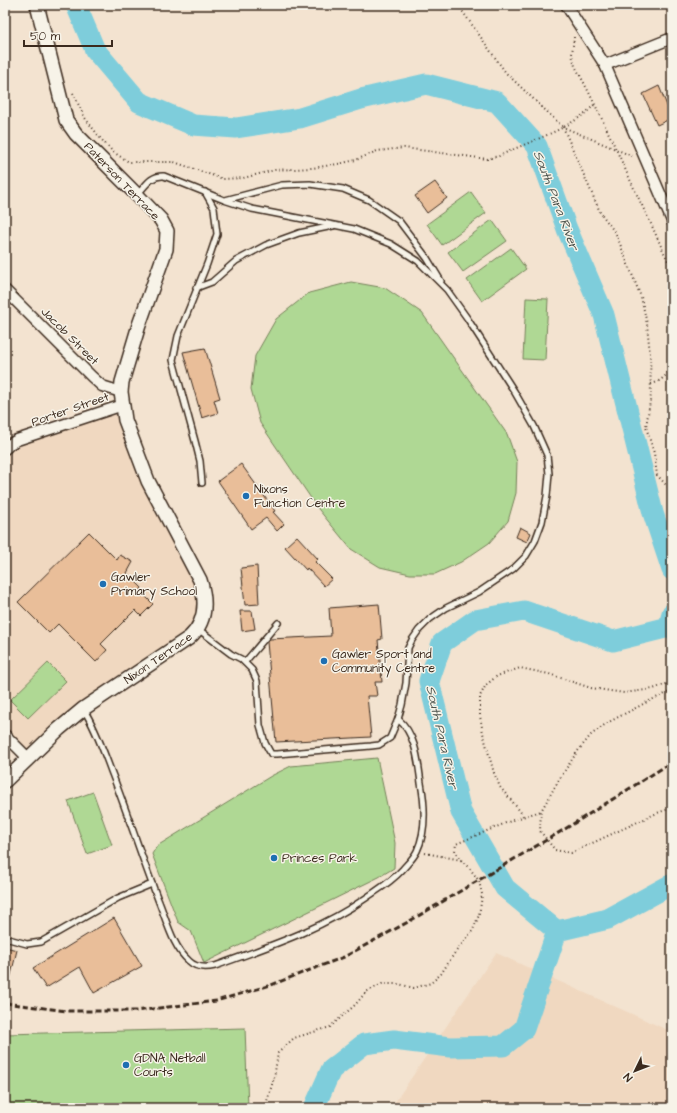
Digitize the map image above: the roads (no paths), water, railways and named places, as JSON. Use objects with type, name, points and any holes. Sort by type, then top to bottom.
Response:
[{"type":"street","name":"Paterson Terrace","points":[[37,5],[66,120],[76,134],[137,195],[165,226],[166,243],[122,382],[122,398]]},
{"type":"street","points":[[566,5],[605,65],[672,220]]},
{"type":"street","points":[[605,65],[672,38]]},
{"type":"street","name":"Jacob Street","points":[[5,290],[92,377],[102,386],[122,398]]},
{"type":"street","name":"Porter Street","points":[[7,444],[122,398]]},
{"type":"street","name":"Nixon Terrace","points":[[5,781],[59,729],[83,709],[184,643],[198,629],[202,620],[204,595],[202,587],[148,481],[125,420],[122,398]]},
{"type":"street","points":[[5,735],[28,758]]},
{"type":"lane","points":[[137,195],[151,179],[157,176],[164,176],[224,200],[252,209],[354,229],[391,244],[418,261],[447,290]]},
{"type":"lane","points":[[198,629],[231,654],[245,662],[252,670],[257,681],[260,725],[265,743],[271,754],[379,745],[390,738],[398,719],[406,683],[408,648],[412,640],[430,619],[446,608],[493,584],[513,569],[526,556],[535,541],[542,522],[549,474],[547,455],[534,426],[497,363],[427,258],[399,221],[369,200],[343,189],[310,184],[282,185],[224,200]]},
{"type":"lane","points":[[202,483],[200,462],[173,360],[178,336],[196,288],[207,264],[217,234],[214,208],[205,192]]},
{"type":"lane","points":[[196,288],[212,282],[236,261],[266,245],[299,233],[336,226]]},
{"type":"lane","points":[[245,662],[278,624]]},
{"type":"lane","points":[[83,709],[90,720],[101,745],[127,812],[152,884],[176,944],[190,962],[197,966],[208,968],[298,935],[333,919],[391,882],[412,858],[417,851],[424,825],[424,798],[414,743],[404,724],[398,719]]},
{"type":"lane","points":[[5,938],[28,944],[41,942],[118,898],[152,884]]},
{"type":"waterway","name":"South Para River","points":[[76,5],[95,50],[139,102],[193,125],[236,128],[300,118],[361,99],[426,84],[497,102],[537,146],[567,229],[604,315],[653,513],[672,570]]},
{"type":"waterway","name":"South Para River","points":[[557,931],[505,888],[461,812],[429,681],[442,643],[475,620],[524,611],[613,641],[669,627],[672,613]]},
{"type":"waterway","points":[[557,931],[608,919],[672,884]]},
{"type":"waterway","points":[[314,1108],[331,1070],[364,1044],[394,1040],[450,1047],[503,1046],[524,1029],[557,931]]},
{"type":"railway","points":[[5,1003],[67,1011],[136,1011],[216,1001],[271,985],[344,957],[408,922],[565,829],[672,762]]},
{"type":"place","name":"Nixons Function Centre","points":[[246,496]]},
{"type":"place","name":"Gawler Primary School","points":[[103,584]]},
{"type":"place","name":"Gawler Sport and Community Centre","points":[[324,661]]},
{"type":"place","name":"Princes Park","points":[[274,858]]},
{"type":"place","name":"GDNA Netball Courts","points":[[126,1065]]}]
